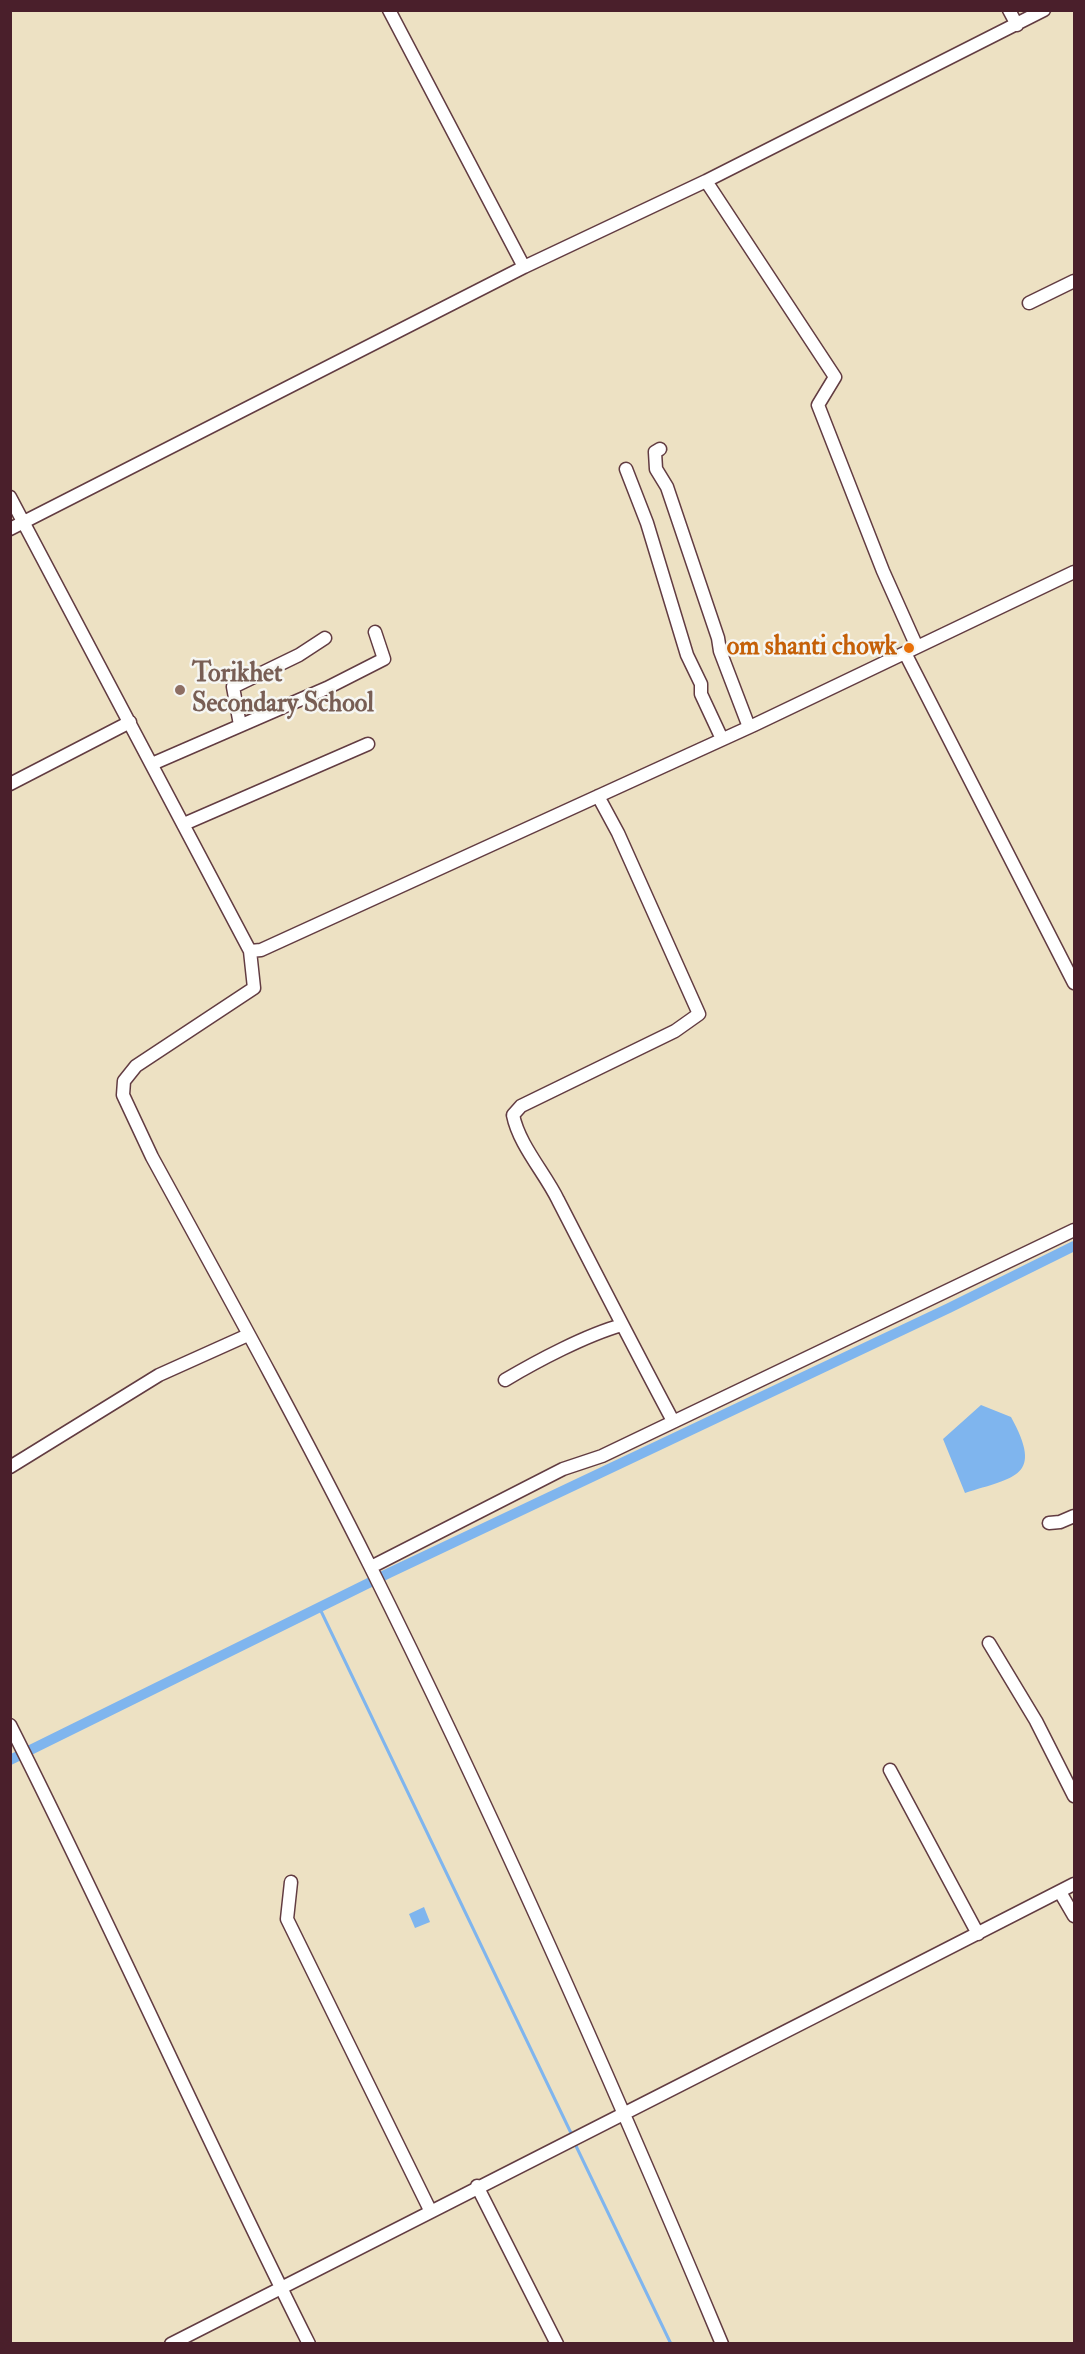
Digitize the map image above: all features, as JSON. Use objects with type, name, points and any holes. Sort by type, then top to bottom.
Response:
[{"type":"street","points":[[389,10],[524,267]]},
{"type":"street","points":[[1009,10],[1017,25]]},
{"type":"street","points":[[10,529],[524,267],[706,181],[1044,10]]},
{"type":"street","points":[[706,181],[835,377],[818,405],[911,650],[1074,983]]},
{"type":"street","points":[[1029,303],[1074,281]]},
{"type":"street","points":[[660,449],[655,452],[657,469],[667,486],[718,638],[720,651],[749,727]]},
{"type":"street","points":[[626,469],[647,523],[687,655],[701,684],[701,694],[722,740]]},
{"type":"street","points":[[10,497],[250,951],[254,988],[136,1066],[124,1082],[123,1095],[152,1157],[372,1570],[479,1790],[625,2112],[722,2343]]},
{"type":"street","points":[[250,951],[261,950],[722,740],[1074,572]]},
{"type":"street","points":[[152,764],[327,688],[384,659],[375,632]]},
{"type":"street","points":[[240,725],[233,687],[299,656],[325,638]]},
{"type":"street","points":[[10,784],[130,722]]},
{"type":"street","points":[[184,824],[368,744]]},
{"type":"street","points":[[598,796],[697,1005],[699,1014],[675,1031],[520,1106],[513,1115],[673,1421]]},
{"type":"street","points":[[372,1570],[563,1469],[602,1456],[1074,1230]]},
{"type":"street","points":[[505,1380],[606,1329],[622,1325]]},
{"type":"street","points":[[10,1467],[159,1375],[248,1335]]},
{"type":"street","points":[[1050,1523],[1060,1522],[1074,1516]]},
{"type":"street","points":[[989,1643],[1036,1721],[1074,1796]]},
{"type":"street","points":[[10,1725],[107,1917],[309,2343]]},
{"type":"street","points":[[890,1770],[978,1934]]},
{"type":"street","points":[[291,1882],[287,1919],[430,2210]]},
{"type":"street","points":[[171,2343],[1074,1884]]},
{"type":"street","points":[[1060,1892],[1074,1916]]},
{"type":"street","points":[[477,2186],[557,2343]]},
{"type":"water","points":[[981,1405],[1011,1417],[1021,1437],[1025,1452],[1024,1463],[1019,1471],[1010,1478],[965,1493],[943,1439]]},
{"type":"water","points":[[424,1907],[430,1922],[415,1928],[409,1914]]},
{"type":"waterway","points":[[10,1760],[389,1573],[949,1308],[1074,1246]]},
{"type":"waterway","points":[[320,1609],[571,2133]]},
{"type":"waterway","points":[[576,2146],[671,2344]]},
{"type":"place","name":"om shanti chowk","points":[[909,648]]},
{"type":"place","name":"Torikhet Secondary School","points":[[180,690]]}]
